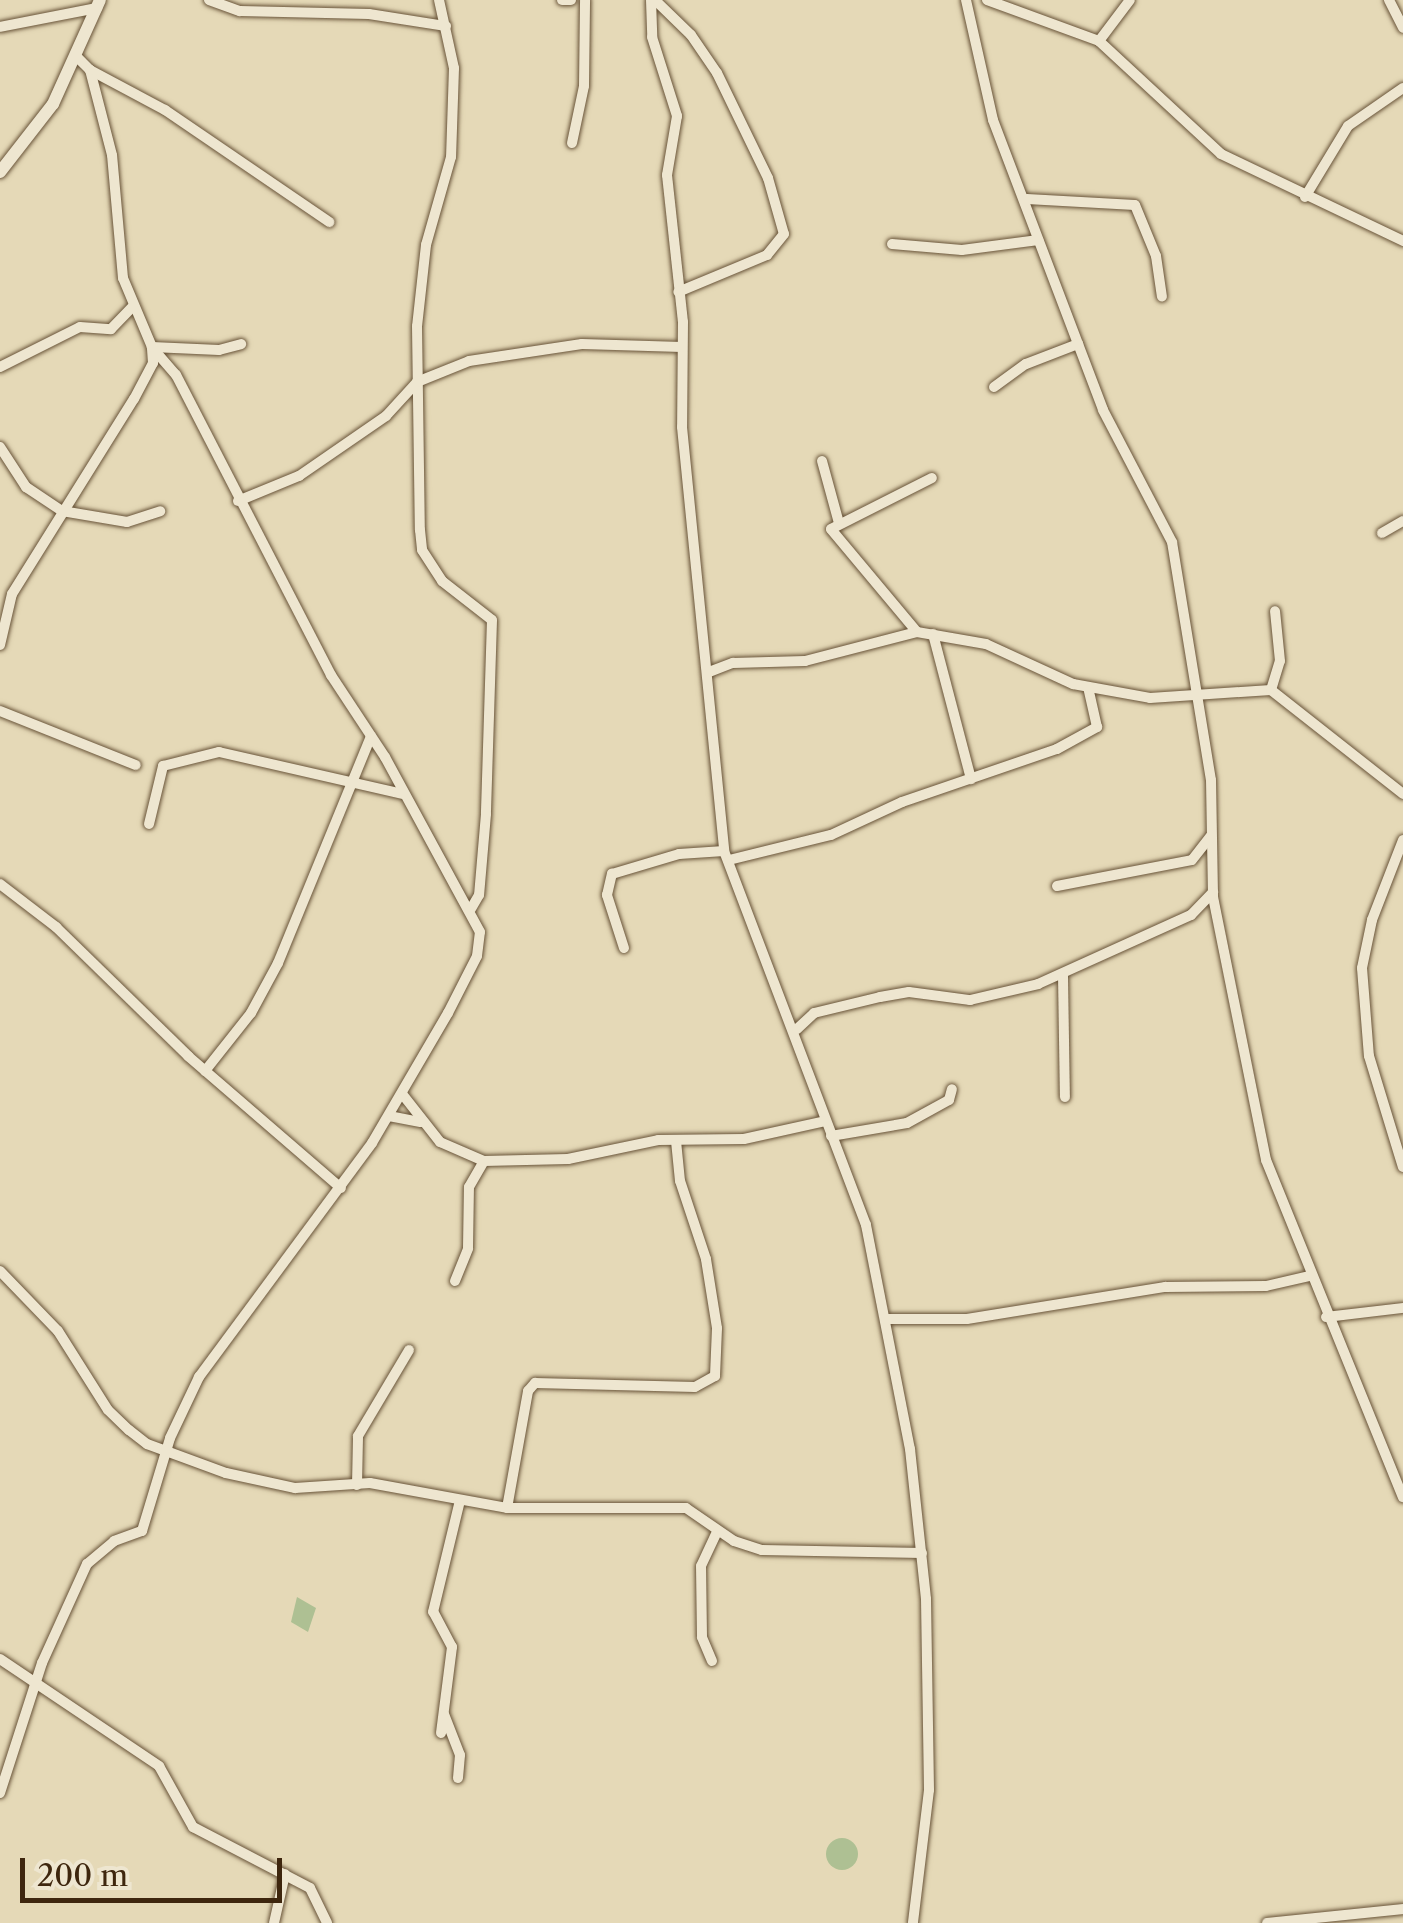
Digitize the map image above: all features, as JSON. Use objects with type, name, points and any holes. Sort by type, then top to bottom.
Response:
[{"type":"street","points":[[209,0],[240,11],[369,14],[446,26]]},
{"type":"street","points":[[439,0],[454,68],[450,158],[426,245],[417,382],[422,550],[442,581],[492,620],[486,814],[479,896],[471,909]]},
{"type":"street","points":[[562,0],[571,0]]},
{"type":"street","points":[[572,143],[584,86],[586,0]]},
{"type":"street","points":[[653,0],[717,73],[768,178],[784,234],[768,255],[678,292]]},
{"type":"street","points":[[653,0],[652,37],[676,116],[667,175],[682,347],[689,514],[726,855],[796,1030],[866,1224],[886,1319],[922,1553],[929,1790],[913,1923]]},
{"type":"street","points":[[966,0],[993,120],[1027,199],[1038,240],[1102,410],[1172,542],[1198,694],[1214,832],[1212,892],[1266,1160],[1309,1276],[1386,1445],[1403,1497]]},
{"type":"street","points":[[988,0],[1099,42],[1221,154],[1403,241]]},
{"type":"street","points":[[1099,42],[1130,0]]},
{"type":"street","points":[[1389,0],[1403,28]]},
{"type":"street","points":[[0,28],[98,4]]},
{"type":"street","points":[[0,172],[53,104],[98,4]]},
{"type":"street","points":[[76,56],[90,70],[165,110],[329,222]]},
{"type":"street","points":[[0,1793],[35,1686],[87,1564],[114,1541],[142,1531],[166,1450],[198,1377],[340,1188],[403,1095],[477,956],[480,932],[471,909],[238,501],[176,375],[152,347],[123,278],[112,155],[90,70]]},
{"type":"street","points":[[1305,197],[1348,126],[1403,88]]},
{"type":"street","points":[[1027,199],[1135,205],[1156,256],[1162,297]]},
{"type":"street","points":[[892,244],[962,250],[1038,240]]},
{"type":"street","points":[[0,367],[80,326],[111,329],[134,306]]},
{"type":"street","points":[[238,501],[300,476],[386,416],[417,382],[469,361],[530,348],[633,342],[682,347]]},
{"type":"street","points":[[152,347],[219,350],[241,344]]},
{"type":"street","points":[[994,387],[1026,364],[1078,344]]},
{"type":"street","points":[[0,644],[12,594],[134,399],[153,363],[152,347]]},
{"type":"street","points":[[0,447],[26,487],[62,511],[127,522],[160,510]]},
{"type":"street","points":[[822,461],[839,523]]},
{"type":"street","points":[[917,632],[832,532],[839,523],[932,478]]},
{"type":"street","points":[[1382,533],[1403,521]]},
{"type":"street","points":[[1272,690],[1280,661],[1275,611]]},
{"type":"street","points":[[709,672],[733,664],[806,661],[917,632],[986,644],[1088,687],[1150,698],[1272,690],[1403,794]]},
{"type":"street","points":[[933,634],[971,779]]},
{"type":"street","points":[[624,948],[607,894],[612,874],[680,854],[726,855],[831,835],[1056,749],[1096,726],[1088,687]]},
{"type":"street","points":[[0,711],[136,764]]},
{"type":"street","points":[[205,1071],[251,1014],[278,963],[371,736]]},
{"type":"street","points":[[150,824],[163,766],[219,752],[242,752],[351,786],[402,794]]},
{"type":"street","points":[[1057,886],[1192,860],[1214,832]]},
{"type":"street","points":[[1403,840],[1372,920],[1362,968],[1369,1056],[1403,1167]]},
{"type":"street","points":[[0,884],[56,927],[205,1071],[340,1188]]},
{"type":"street","points":[[796,1030],[814,1012],[880,997],[910,992],[970,1000],[1063,976],[1192,915],[1212,892]]},
{"type":"street","points":[[1063,976],[1065,1098]]},
{"type":"street","points":[[832,1136],[907,1123],[949,1100],[952,1089]]},
{"type":"street","points":[[403,1095],[420,1122],[440,1142],[484,1161],[534,1162],[676,1141],[744,1139],[826,1121]]},
{"type":"street","points":[[389,1116],[420,1122]]},
{"type":"street","points":[[508,1508],[528,1391],[535,1383],[695,1387],[715,1376],[714,1308],[676,1141]]},
{"type":"street","points":[[455,1281],[468,1248],[469,1187],[484,1161]]},
{"type":"street","points":[[0,1271],[58,1331],[108,1410],[147,1444],[263,1483],[357,1485],[508,1508],[667,1506],[701,1514],[716,1531],[747,1547],[782,1553],[922,1553]]},
{"type":"street","points":[[886,1319],[967,1319],[1165,1287],[1266,1286],[1309,1276]]},
{"type":"street","points":[[1326,1317],[1403,1308]]},
{"type":"street","points":[[357,1485],[358,1436],[409,1350]]},
{"type":"street","points":[[441,1732],[452,1647],[433,1612],[460,1500]]},
{"type":"street","points":[[712,1661],[702,1637],[701,1566],[716,1531]]},
{"type":"street","points":[[0,1659],[159,1766],[193,1827],[310,1888],[328,1923]]},
{"type":"street","points":[[444,1714],[460,1755],[458,1778]]},
{"type":"street","points":[[274,1923],[285,1874]]},
{"type":"street","points":[[1267,1923],[1403,1909]]},
{"type":"green space","points":[[297,1597],[316,1608],[308,1632],[291,1622]]},
{"type":"green space","points":[[842,1838],[853,1843],[858,1854],[853,1865],[842,1870],[831,1865],[826,1854],[831,1843]]}]
